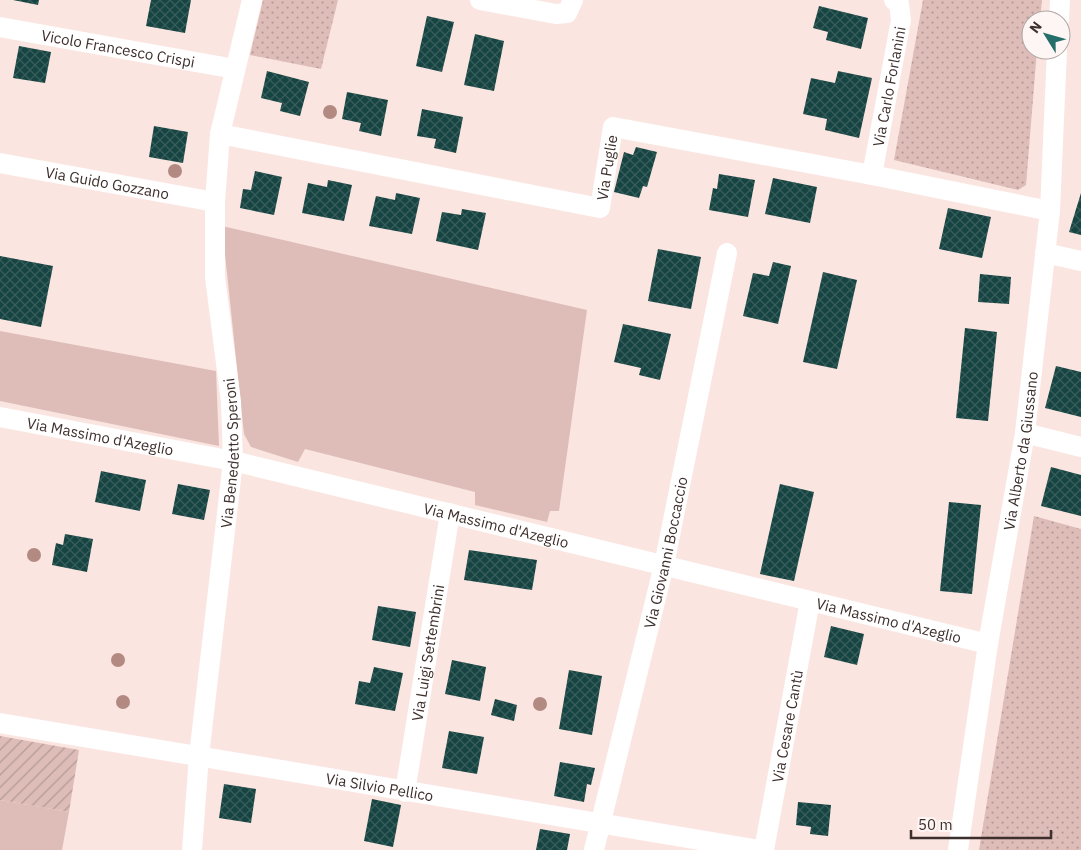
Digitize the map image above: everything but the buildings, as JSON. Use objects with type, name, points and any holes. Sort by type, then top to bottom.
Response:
[{"type":"street","name":"Via Benedetto Speroni","points":[[192,850],[199,756],[233,461],[231,402],[215,277],[215,202],[220,134],[252,0]]},
{"type":"street","points":[[480,0],[556,14],[567,12],[574,0]]},
{"type":"street","name":"Via Carlo Forlanini","points":[[872,175],[901,20],[899,4],[894,0]]},
{"type":"street","name":"Vicolo Francesco Crispi","points":[[0,27],[235,69]]},
{"type":"street","name":"Via Alberto da Giussano","points":[[958,850],[988,644],[1025,433],[1050,211],[1057,60]]},
{"type":"street","name":"Via Puglie","points":[[220,134],[600,208],[613,128],[872,175],[1050,211]]},
{"type":"street","name":"Via Guido Gozzano","points":[[0,163],[215,202]]},
{"type":"street","points":[[1045,253],[1081,262]]},
{"type":"street","name":"Via Giovanni Boccaccio","points":[[594,850],[664,564],[727,254]]},
{"type":"street","name":"Via Massimo d'Azeglio","points":[[0,417],[233,461],[988,644]]},
{"type":"street","points":[[1025,433],[1081,446]]},
{"type":"street","name":"Via Luigi Settembrini","points":[[405,792],[450,513]]},
{"type":"street","name":"Via Cesare Cantù","points":[[764,850],[810,601]]},
{"type":"street","name":"Via Silvio Pellico","points":[[0,723],[760,850]]},
{"type":"shaded area","points":[[263,0],[338,0],[321,69],[250,55]]},
{"type":"shaded area","points":[[923,0],[1042,0],[1041,10],[1021,10],[1021,60],[1036,60],[1026,185],[1018,190],[894,160]]},
{"type":"shaded area","points":[[222,226],[587,310],[559,511],[550,511],[547,522],[475,505],[475,492],[305,449],[298,462],[251,447],[244,434]]},
{"type":"shaded area","points":[[0,331],[216,371],[219,446],[0,401]]},
{"type":"shaded area","points":[[1034,516],[1081,529],[1081,850],[979,850]]},
{"type":"shaded area","points":[[0,736],[79,750],[69,812],[0,800]]},
{"type":"shaded area","points":[[0,800],[69,812],[62,850],[0,850]]}]
